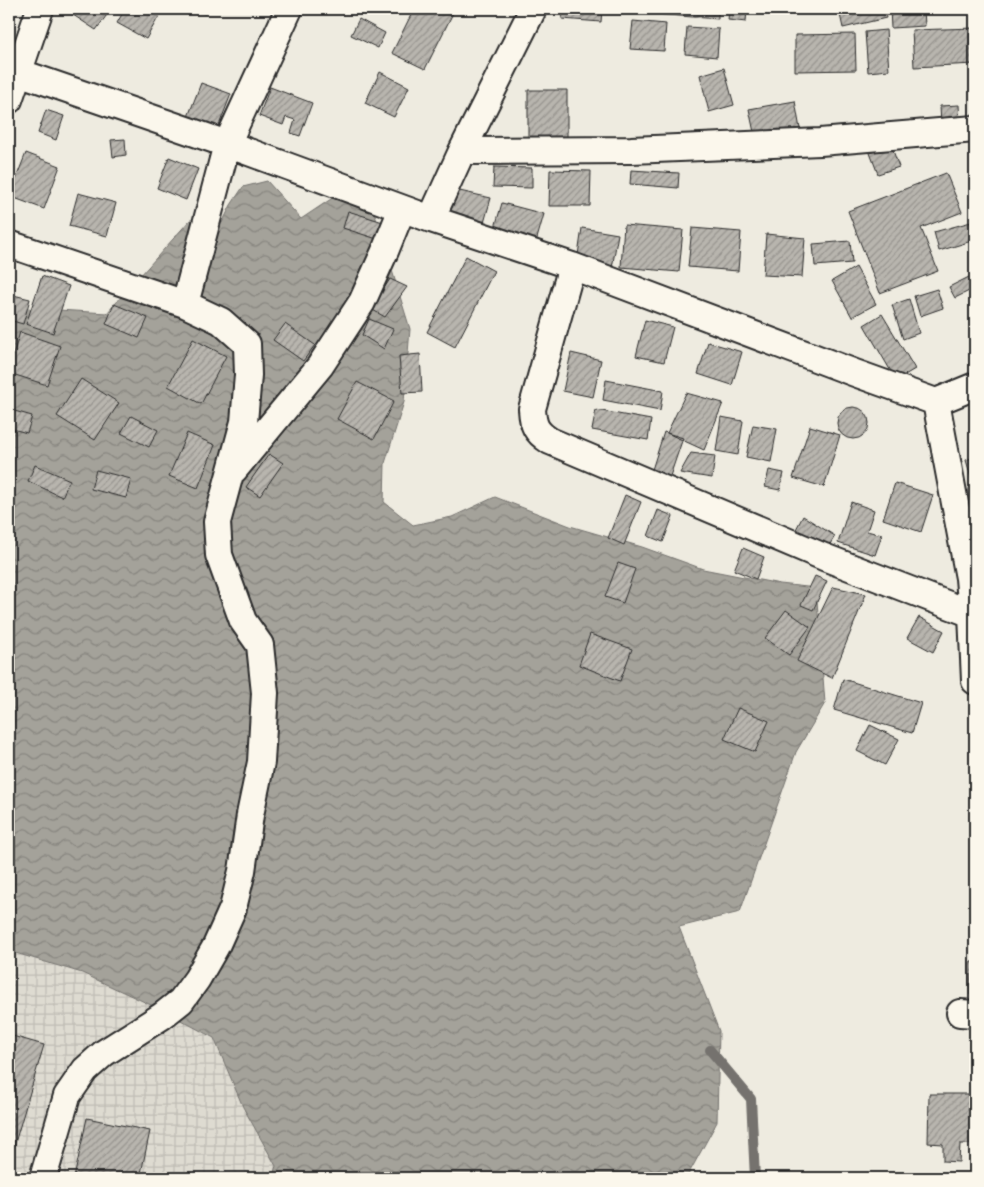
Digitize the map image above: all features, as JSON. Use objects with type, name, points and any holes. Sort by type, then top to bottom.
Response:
[{"type":"street","points":[[9,100],[40,9]]},
{"type":"street","points":[[185,304],[227,144],[289,9]]},
{"type":"street","points":[[431,219],[462,151],[533,9]]},
{"type":"street","points":[[18,72],[227,144],[402,209],[572,266],[936,402],[975,386]]},
{"type":"street","points":[[462,151],[631,150],[800,143],[975,128]]},
{"type":"street","points":[[229,476],[320,366],[362,302],[402,209]]},
{"type":"street","points":[[9,244],[185,304],[220,321],[247,344],[248,375],[244,422],[217,522],[220,555],[243,621],[260,645],[265,693],[261,762],[250,815],[242,871],[233,908],[216,946],[197,979],[180,1001],[162,1016],[104,1053],[85,1070],[67,1096],[43,1178]]},
{"type":"street","points":[[572,266],[532,410],[533,422],[541,435],[550,441],[824,557],[972,614]]},
{"type":"street","points":[[936,402],[972,578],[975,681]]},
{"type":"shaded area","points":[[9,951],[82,973],[164,1011],[214,1038],[243,1107],[276,1166],[272,1178],[9,1178]]},
{"type":"water","points":[[267,181],[301,219],[346,189],[372,205],[410,329],[404,402],[385,463],[384,502],[413,525],[452,517],[495,497],[570,526],[642,547],[703,569],[780,584],[816,588],[825,703],[796,752],[740,912],[679,927],[719,1031],[717,1122],[688,1175],[671,1178],[272,1178],[276,1166],[243,1107],[214,1038],[164,1011],[82,973],[9,951],[9,307],[107,313],[190,220],[222,223],[243,187]]},
{"type":"building","points":[[64,9],[104,9],[109,12],[96,30]]},
{"type":"building","points":[[125,9],[163,9],[146,39],[117,23]]},
{"type":"building","points":[[194,9],[207,9],[205,14]]},
{"type":"building","points":[[414,9],[455,9],[425,69],[392,53]]},
{"type":"building","points":[[563,9],[602,9],[601,22],[562,19]]},
{"type":"building","points":[[655,9],[718,9],[718,19],[655,14]]},
{"type":"building","points":[[729,9],[747,9],[746,22],[728,20]]},
{"type":"building","points":[[884,9],[886,18],[843,28],[839,10]]},
{"type":"building","points":[[890,9],[924,9],[925,26],[891,28]]},
{"type":"building","points":[[359,19],[385,33],[378,48],[351,35]]},
{"type":"building","points":[[633,21],[666,24],[664,51],[630,49]]},
{"type":"building","points":[[687,27],[719,29],[717,57],[685,54]]},
{"type":"building","points":[[975,28],[975,64],[914,67],[912,30]]},
{"type":"building","points":[[886,30],[889,70],[868,72],[865,32]]},
{"type":"building","points":[[855,34],[856,70],[795,71],[795,35]]},
{"type":"building","points":[[724,68],[734,105],[709,112],[700,75]]},
{"type":"building","points":[[380,72],[409,87],[394,117],[365,103]]},
{"type":"building","points":[[201,83],[231,94],[216,133],[186,122]]},
{"type":"building","points":[[270,87],[312,103],[300,136],[291,133],[295,120],[286,117],[283,125],[259,116]]},
{"type":"building","points":[[528,90],[567,90],[567,143],[528,143]]},
{"type":"building","points":[[795,101],[800,129],[755,137],[749,109]]},
{"type":"building","points":[[959,105],[960,124],[941,125],[940,106]]},
{"type":"building","points":[[46,110],[64,116],[56,140],[38,133]]},
{"type":"building","points":[[125,139],[126,155],[113,157],[111,140]]},
{"type":"building","points":[[891,145],[899,167],[878,174],[870,153]]},
{"type":"building","points":[[26,153],[60,166],[44,209],[9,196]]},
{"type":"building","points":[[169,157],[198,169],[186,200],[157,188]]},
{"type":"building","points":[[494,167],[532,168],[532,188],[493,187]]},
{"type":"building","points":[[550,170],[591,171],[590,206],[549,206]]},
{"type":"building","points":[[631,170],[679,173],[678,188],[630,184]]},
{"type":"building","points":[[946,173],[962,212],[921,228],[938,271],[880,293],[848,211]]},
{"type":"building","points":[[455,190],[491,198],[482,230],[446,220]]},
{"type":"building","points":[[78,193],[116,203],[107,236],[69,226]]},
{"type":"building","points":[[502,203],[544,214],[536,242],[494,231]]},
{"type":"building","points":[[348,211],[383,222],[377,239],[343,228]]},
{"type":"building","points":[[971,222],[975,240],[939,251],[934,232]]},
{"type":"building","points":[[624,225],[683,230],[679,272],[621,267]]},
{"type":"building","points":[[582,228],[618,234],[612,268],[577,262]]},
{"type":"building","points":[[692,228],[741,232],[738,271],[688,267]]},
{"type":"building","points":[[766,234],[805,238],[802,277],[763,275]]},
{"type":"building","points":[[850,241],[852,263],[815,266],[813,244]]},
{"type":"building","points":[[466,256],[494,271],[455,347],[427,332]]},
{"type":"building","points":[[856,267],[876,304],[852,317],[832,281]]},
{"type":"building","points":[[975,274],[975,300],[971,290],[955,298],[949,287]]},
{"type":"building","points":[[42,276],[69,286],[53,333],[26,324]]},
{"type":"building","points":[[390,279],[407,287],[385,317],[371,309]]},
{"type":"building","points":[[937,289],[943,308],[920,316],[914,296]]},
{"type":"building","points":[[9,294],[30,299],[23,324],[9,320]]},
{"type":"building","points":[[909,299],[919,333],[903,339],[892,305]]},
{"type":"building","points":[[114,304],[148,318],[139,338],[106,324]]},
{"type":"building","points":[[882,314],[915,369],[896,380],[864,325]]},
{"type":"building","points":[[369,319],[393,329],[384,349],[362,335]]},
{"type":"building","points":[[645,320],[673,327],[664,362],[636,356]]},
{"type":"building","points":[[285,324],[315,345],[303,361],[273,340]]},
{"type":"building","points":[[20,332],[60,346],[47,385],[9,373]]},
{"type":"building","points":[[193,339],[226,356],[201,404],[168,386]]},
{"type":"building","points":[[708,342],[742,352],[732,385],[698,374]]},
{"type":"building","points":[[571,353],[601,360],[593,397],[563,391]]},
{"type":"building","points":[[420,354],[422,392],[402,393],[399,356]]},
{"type":"building","points":[[81,379],[119,403],[95,440],[57,416]]},
{"type":"building","points":[[606,380],[663,391],[660,411],[603,400]]},
{"type":"building","points":[[357,382],[394,401],[374,439],[337,419]]},
{"type":"building","points":[[686,393],[723,403],[704,450],[667,433]]},
{"type":"building","points":[[853,407],[859,408],[864,412],[868,417],[868,429],[864,434],[859,438],[853,439],[847,438],[842,434],[838,429],[837,423],[838,417],[842,412],[847,408]]},
{"type":"building","points":[[11,410],[32,416],[27,433],[9,428]]},
{"type":"building","points":[[596,410],[651,420],[648,440],[592,430]]},
{"type":"building","points":[[131,416],[158,430],[149,447],[121,433]]},
{"type":"building","points":[[721,417],[743,421],[738,455],[716,451]]},
{"type":"building","points":[[753,425],[777,429],[771,462],[746,457]]},
{"type":"building","points":[[810,426],[840,435],[824,487],[793,478]]},
{"type":"building","points":[[664,432],[683,438],[668,482],[650,476]]},
{"type":"building","points":[[187,433],[215,445],[198,488],[169,476]]},
{"type":"building","points":[[691,453],[715,456],[712,478],[680,473]]},
{"type":"building","points":[[269,454],[283,463],[260,496],[246,487]]},
{"type":"building","points":[[975,457],[975,491],[966,460]]},
{"type":"building","points":[[35,465],[70,480],[62,497],[28,481]]},
{"type":"building","points":[[96,470],[131,479],[126,498],[91,489]]},
{"type":"building","points":[[769,470],[784,473],[780,490],[765,487]]},
{"type":"building","points":[[895,483],[933,495],[921,532],[883,519]]},
{"type":"building","points":[[625,495],[641,502],[624,545],[608,538]]},
{"type":"building","points":[[851,502],[874,510],[867,531],[882,535],[875,555],[838,543]]},
{"type":"building","points":[[658,510],[673,516],[663,542],[648,536]]},
{"type":"building","points":[[803,516],[835,536],[824,554],[793,535]]},
{"type":"building","points":[[743,548],[764,557],[756,579],[734,570]]},
{"type":"building","points":[[618,563],[635,569],[623,603],[605,597]]},
{"type":"building","points":[[815,576],[827,581],[813,610],[801,605]]},
{"type":"building","points":[[833,587],[866,594],[832,678],[797,661]]},
{"type":"building","points":[[786,610],[810,627],[789,655],[765,638]]},
{"type":"building","points":[[919,617],[944,631],[933,652],[907,638]]},
{"type":"building","points":[[590,634],[632,649],[620,681],[579,665]]},
{"type":"building","points":[[843,679],[921,703],[912,733],[834,710]]},
{"type":"building","points":[[738,708],[769,721],[755,752],[724,739]]},
{"type":"building","points":[[870,725],[899,739],[885,765],[857,751]]},
{"type":"building","points":[[970,962],[975,962],[975,995],[970,995]]},
{"type":"building","points":[[9,1035],[44,1045],[9,1163]]},
{"type":"building","points":[[929,1094],[975,1094],[975,1144],[960,1144],[959,1162],[943,1161],[943,1144],[928,1143]]},
{"type":"building","points":[[87,1118],[150,1131],[140,1178],[74,1178]]},
{"type":"waterway","points":[[710,1050],[751,1099],[755,1178]]}]
